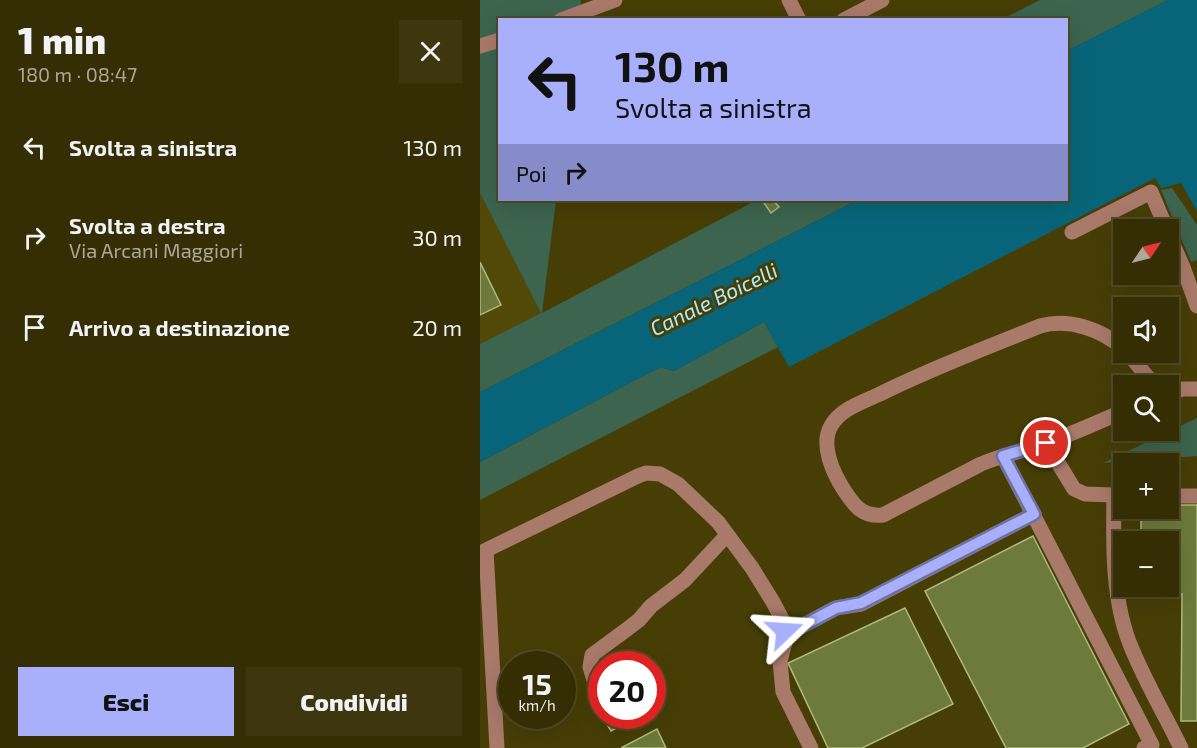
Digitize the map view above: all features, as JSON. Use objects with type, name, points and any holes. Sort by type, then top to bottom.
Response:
[{"type":"street","points":[[567,18],[615,0]]},
{"type":"street","points":[[789,0],[798,18]]},
{"type":"street","points":[[848,18],[882,0]]},
{"type":"street","points":[[480,46],[498,40]]},
{"type":"street","points":[[1072,232],[1151,192],[1163,219]]},
{"type":"street","points":[[1179,257],[1197,306]]},
{"type":"street","points":[[1113,340],[1071,324],[1051,323],[1040,326],[914,377],[843,413],[835,420],[827,436],[828,454],[841,486],[856,507],[874,516],[884,515],[981,464],[1046,443],[1113,416]]},
{"type":"street","points":[[1136,363],[1146,375]]},
{"type":"street","points":[[1179,390],[1197,389]]},
{"type":"street","points":[[1046,443],[1074,489],[1085,494],[1113,495]]},
{"type":"street","points":[[1003,456],[1152,745],[1144,748]]},
{"type":"street","points":[[496,748],[483,552],[646,473],[660,474],[678,484],[710,514],[752,568],[773,602],[783,621],[785,635],[780,661],[783,692],[811,748]]},
{"type":"street","points":[[1179,496],[1197,496]]},
{"type":"street","points":[[785,635],[836,608],[867,601],[1034,514]]},
{"type":"street","points":[[1116,519],[1113,545],[1119,602],[1125,628],[1131,648],[1181,748]]},
{"type":"street","points":[[597,651],[639,620],[651,606],[685,580],[727,535]]},
{"type":"shaded area","points":[[480,193],[542,313],[480,344]]},
{"type":"green space","points":[[480,0],[581,0],[579,18],[498,18],[498,201],[556,201],[542,313],[755,201],[856,201],[480,392],[480,344],[541,313],[480,193]]},
{"type":"green space","points":[[1040,0],[1168,0],[1068,50],[1068,18],[1005,18]]},
{"type":"green space","points":[[1172,188],[1197,225],[1197,260],[1191,262],[1179,233],[1179,219],[1173,219],[1161,190]]},
{"type":"green space","points":[[764,322],[778,347],[480,500],[480,462],[660,367],[674,371]]},
{"type":"green space","points":[[1197,418],[1197,456],[1179,457],[1179,453],[1124,453],[1149,441],[1179,441],[1179,427]]},
{"type":"water","name":"Canale Boicelli","points":[[1168,0],[1197,0],[1197,211],[1181,183],[1161,188],[1155,178],[789,367],[764,322],[674,371],[660,367],[480,462],[480,392],[856,201],[1068,201],[1068,50]]},
{"type":"building","points":[[763,201],[774,201],[779,207],[771,213]]},
{"type":"building","points":[[480,262],[501,305],[480,315]]},
{"type":"building","points":[[1179,505],[1197,505],[1197,721],[1181,721],[1182,594],[1179,594],[1179,531],[1141,531],[1141,519],[1179,519]]},
{"type":"building","points":[[1033,536],[1129,724],[1083,748],[1006,748],[925,591]]},
{"type":"building","points":[[905,608],[953,704],[862,748],[828,748],[788,663]]},
{"type":"building","points":[[657,729],[666,748],[621,748]]},
{"type":"route","points":[[785,631],[785,635],[836,608],[861,603],[1034,514],[1003,456],[1046,443]]}]
